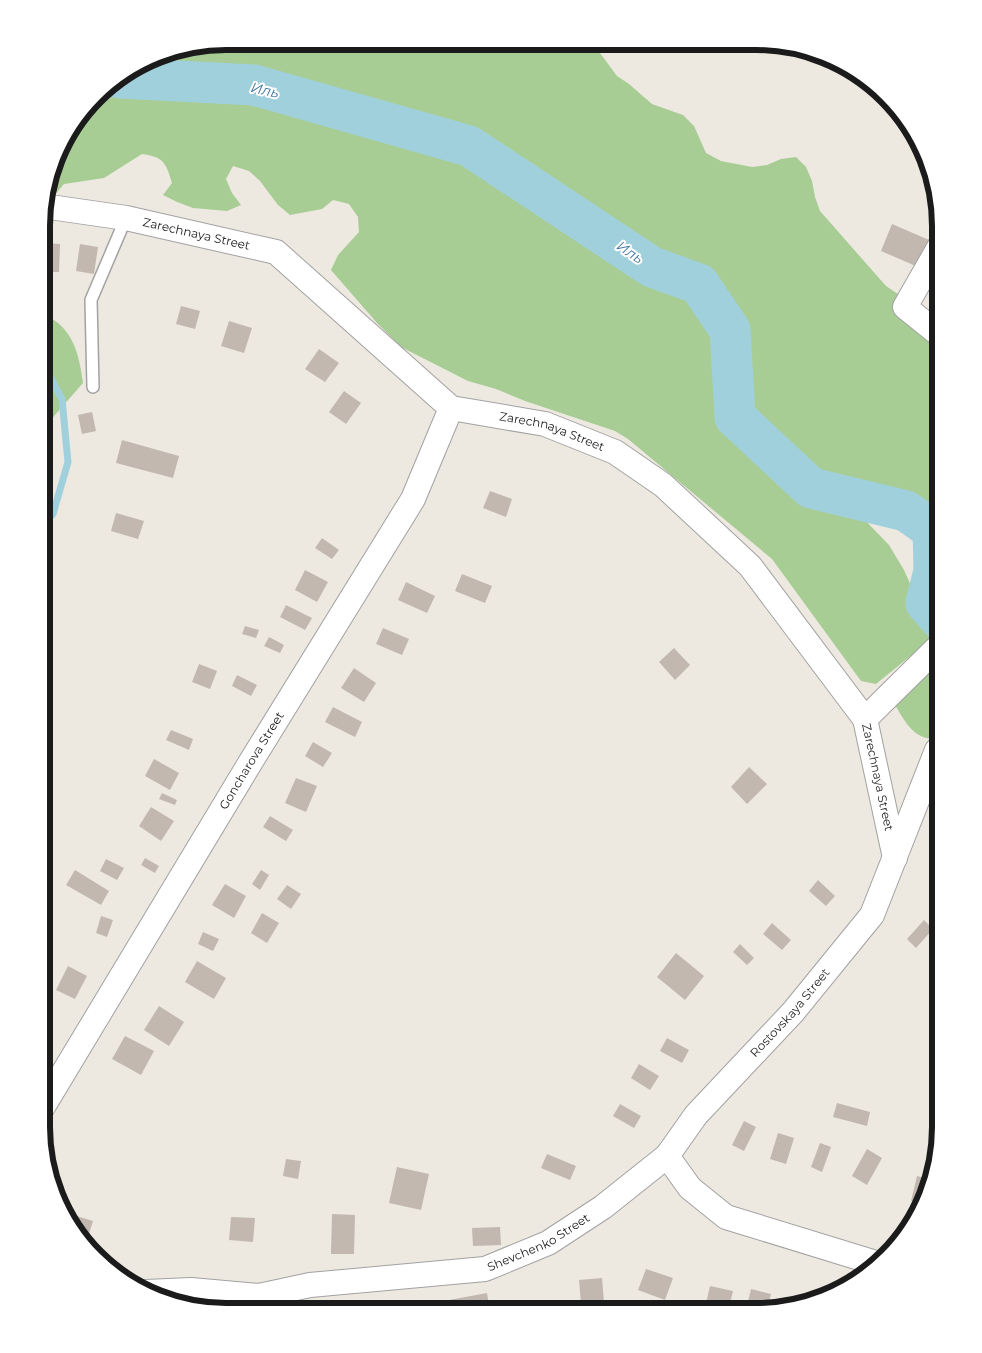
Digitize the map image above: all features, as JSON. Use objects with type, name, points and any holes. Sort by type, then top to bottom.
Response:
[{"type":"street","name":"Zarechnaya Street","points":[[51,207],[126,218],[276,252],[451,408],[545,424],[615,452],[663,485],[750,566],[865,719],[895,858]]},
{"type":"street","points":[[932,260],[905,307],[932,329]]},
{"type":"street","name":"Goncharova Street","points":[[50,1095],[240,780],[413,499],[451,408]]},
{"type":"street","points":[[865,719],[932,652]]},
{"type":"street","name":"Rostovskaya Street","points":[[667,1156],[696,1115],[793,1012],[872,915],[932,761]]},
{"type":"street","points":[[667,1156],[690,1188],[726,1217],[870,1261]]},
{"type":"street","name":"Shevchenko Street","points":[[162,1291],[191,1290],[260,1303],[310,1285],[485,1269],[548,1243],[603,1208],[667,1156]]},
{"type":"lane","points":[[93,387],[91,300],[126,218]]},
{"type":"green space","points":[[215,50],[598,50],[617,76],[652,104],[683,115],[694,126],[706,153],[721,161],[752,167],[796,157],[806,167],[820,211],[886,286],[932,317],[932,523],[887,490],[858,513],[889,545],[904,570],[932,633],[932,639],[876,684],[861,681],[772,559],[628,439],[615,431],[468,381],[401,347],[377,323],[331,270],[338,255],[359,232],[358,217],[349,204],[333,200],[322,209],[290,215],[278,205],[260,181],[249,171],[233,166],[226,179],[232,193],[241,205],[227,211],[193,208],[163,195],[172,183],[168,170],[159,159],[142,154],[104,178],[64,184],[52,198],[59,170],[68,148],[86,119],[94,110],[119,86],[148,68],[192,53]]},
{"type":"green space","points":[[50,318],[61,326],[73,342],[83,383],[50,421]]},
{"type":"green space","points":[[932,665],[932,739],[918,734],[912,729],[894,703]]},
{"type":"building","points":[[892,224],[929,240],[918,267],[881,251]]},
{"type":"building","points":[[50,243],[60,244],[59,272],[50,272]]},
{"type":"building","points":[[80,244],[98,247],[94,274],[76,271]]},
{"type":"building","points":[[181,306],[200,311],[195,329],[176,324]]},
{"type":"building","points":[[229,321],[252,328],[244,353],[221,346]]},
{"type":"building","points":[[319,349],[339,363],[325,382],[305,369]]},
{"type":"building","points":[[344,391],[361,403],[346,424],[329,412]]},
{"type":"building","points":[[92,412],[96,431],[82,434],[78,415]]},
{"type":"building","points":[[122,440],[179,456],[173,478],[116,463]]},
{"type":"building","points":[[490,491],[512,499],[506,517],[483,508]]},
{"type":"building","points":[[116,513],[144,521],[138,539],[111,531]]},
{"type":"building","points":[[322,538],[339,550],[332,559],[315,548]]},
{"type":"building","points":[[305,570],[328,582],[317,602],[295,590]]},
{"type":"building","points":[[462,574],[492,586],[485,603],[455,591]]},
{"type":"building","points":[[406,582],[435,596],[427,613],[398,600]]},
{"type":"building","points":[[286,605],[312,618],[305,630],[280,617]]},
{"type":"building","points":[[245,626],[259,630],[256,638],[242,634]]},
{"type":"building","points":[[383,628],[409,639],[402,655],[376,644]]},
{"type":"building","points":[[269,637],[284,645],[280,653],[264,646]]},
{"type":"building","points":[[674,648],[690,665],[675,680],[659,662]]},
{"type":"building","points":[[199,664],[217,671],[210,689],[192,682]]},
{"type":"building","points":[[354,668],[376,683],[364,702],[341,688]]},
{"type":"building","points":[[237,675],[257,685],[251,696],[232,686]]},
{"type":"building","points":[[333,707],[362,722],[355,737],[325,722]]},
{"type":"building","points":[[171,730],[193,739],[189,750],[166,740]]},
{"type":"building","points":[[313,742],[332,753],[323,767],[305,756]]},
{"type":"building","points":[[154,759],[179,773],[170,790],[145,776]]},
{"type":"building","points":[[749,767],[767,784],[747,804],[731,787]]},
{"type":"building","points":[[296,778],[317,786],[306,812],[285,803]]},
{"type":"building","points":[[162,793],[177,800],[175,805],[159,799]]},
{"type":"building","points":[[151,807],[174,821],[161,841],[139,826]]},
{"type":"building","points":[[270,816],[293,830],[286,841],[263,827]]},
{"type":"building","points":[[145,858],[159,866],[155,873],[141,865]]},
{"type":"building","points":[[106,859],[124,868],[117,880],[100,871]]},
{"type":"building","points":[[75,870],[109,891],[101,905],[66,885]]},
{"type":"building","points":[[261,870],[269,875],[260,890],[252,884]]},
{"type":"building","points":[[818,880],[835,896],[826,906],[809,891]]},
{"type":"building","points":[[225,884],[246,896],[234,918],[212,905]]},
{"type":"building","points":[[287,885],[301,894],[291,909],[277,899]]},
{"type":"building","points":[[262,913],[279,923],[267,943],[251,933]]},
{"type":"building","points":[[101,916],[113,920],[107,937],[96,933]]},
{"type":"building","points":[[924,920],[932,928],[916,948],[907,939]]},
{"type":"building","points":[[772,923],[791,940],[782,950],[763,934]]},
{"type":"building","points":[[203,932],[219,939],[213,951],[198,944]]},
{"type":"building","points":[[740,944],[754,958],[747,965],[733,952]]},
{"type":"building","points":[[676,953],[704,976],[685,1000],[657,977]]},
{"type":"building","points":[[197,961],[226,978],[214,999],[185,982]]},
{"type":"building","points":[[68,966],[87,976],[75,999],[56,990]]},
{"type":"building","points":[[159,1006],[184,1022],[169,1046],[144,1030]]},
{"type":"building","points":[[125,1036],[154,1051],[141,1075],[112,1059]]},
{"type":"building","points":[[667,1038],[689,1050],[682,1063],[660,1051]]},
{"type":"building","points":[[639,1064],[659,1076],[650,1090],[631,1078]]},
{"type":"building","points":[[837,1103],[870,1112],[867,1126],[833,1117]]},
{"type":"building","points":[[620,1104],[641,1116],[634,1128],[613,1116]]},
{"type":"building","points":[[744,1121],[756,1127],[744,1151],[732,1145]]},
{"type":"building","points":[[778,1133],[794,1138],[786,1164],[770,1159]]},
{"type":"building","points":[[820,1143],[831,1147],[822,1172],[811,1167]]},
{"type":"building","points":[[867,1149],[882,1158],[867,1185],[852,1176]]},
{"type":"building","points":[[547,1154],[576,1166],[570,1180],[541,1168]]},
{"type":"building","points":[[286,1159],[301,1161],[298,1179],[283,1176]]},
{"type":"building","points":[[397,1167],[429,1174],[421,1210],[389,1203]]},
{"type":"building","points":[[917,1176],[924,1178],[915,1203],[911,1201]]},
{"type":"building","points":[[332,1214],[355,1215],[354,1254],[331,1254]]},
{"type":"building","points":[[74,1215],[93,1221],[88,1236]]},
{"type":"building","points":[[231,1217],[255,1218],[253,1242],[229,1240]]},
{"type":"building","points":[[500,1227],[501,1245],[473,1246],[472,1228]]},
{"type":"building","points":[[646,1269],[673,1278],[665,1300],[638,1290]]},
{"type":"building","points":[[602,1278],[604,1302],[581,1303],[579,1280]]},
{"type":"building","points":[[710,1286],[733,1291],[730,1303],[706,1303]]},
{"type":"building","points":[[751,1289],[771,1294],[769,1303],[748,1303]]},
{"type":"building","points":[[487,1293],[489,1303],[450,1303],[449,1300]]},
{"type":"waterway","name":"Иль","points":[[130,79],[254,85],[469,146],[652,267],[699,284],[730,330],[735,417],[811,488],[906,511],[932,529]]},
{"type":"waterway","points":[[50,377],[62,399],[68,462],[53,514],[50,517]]},
{"type":"waterway","name":"Иль","points":[[932,579],[926,603],[932,610]]}]
